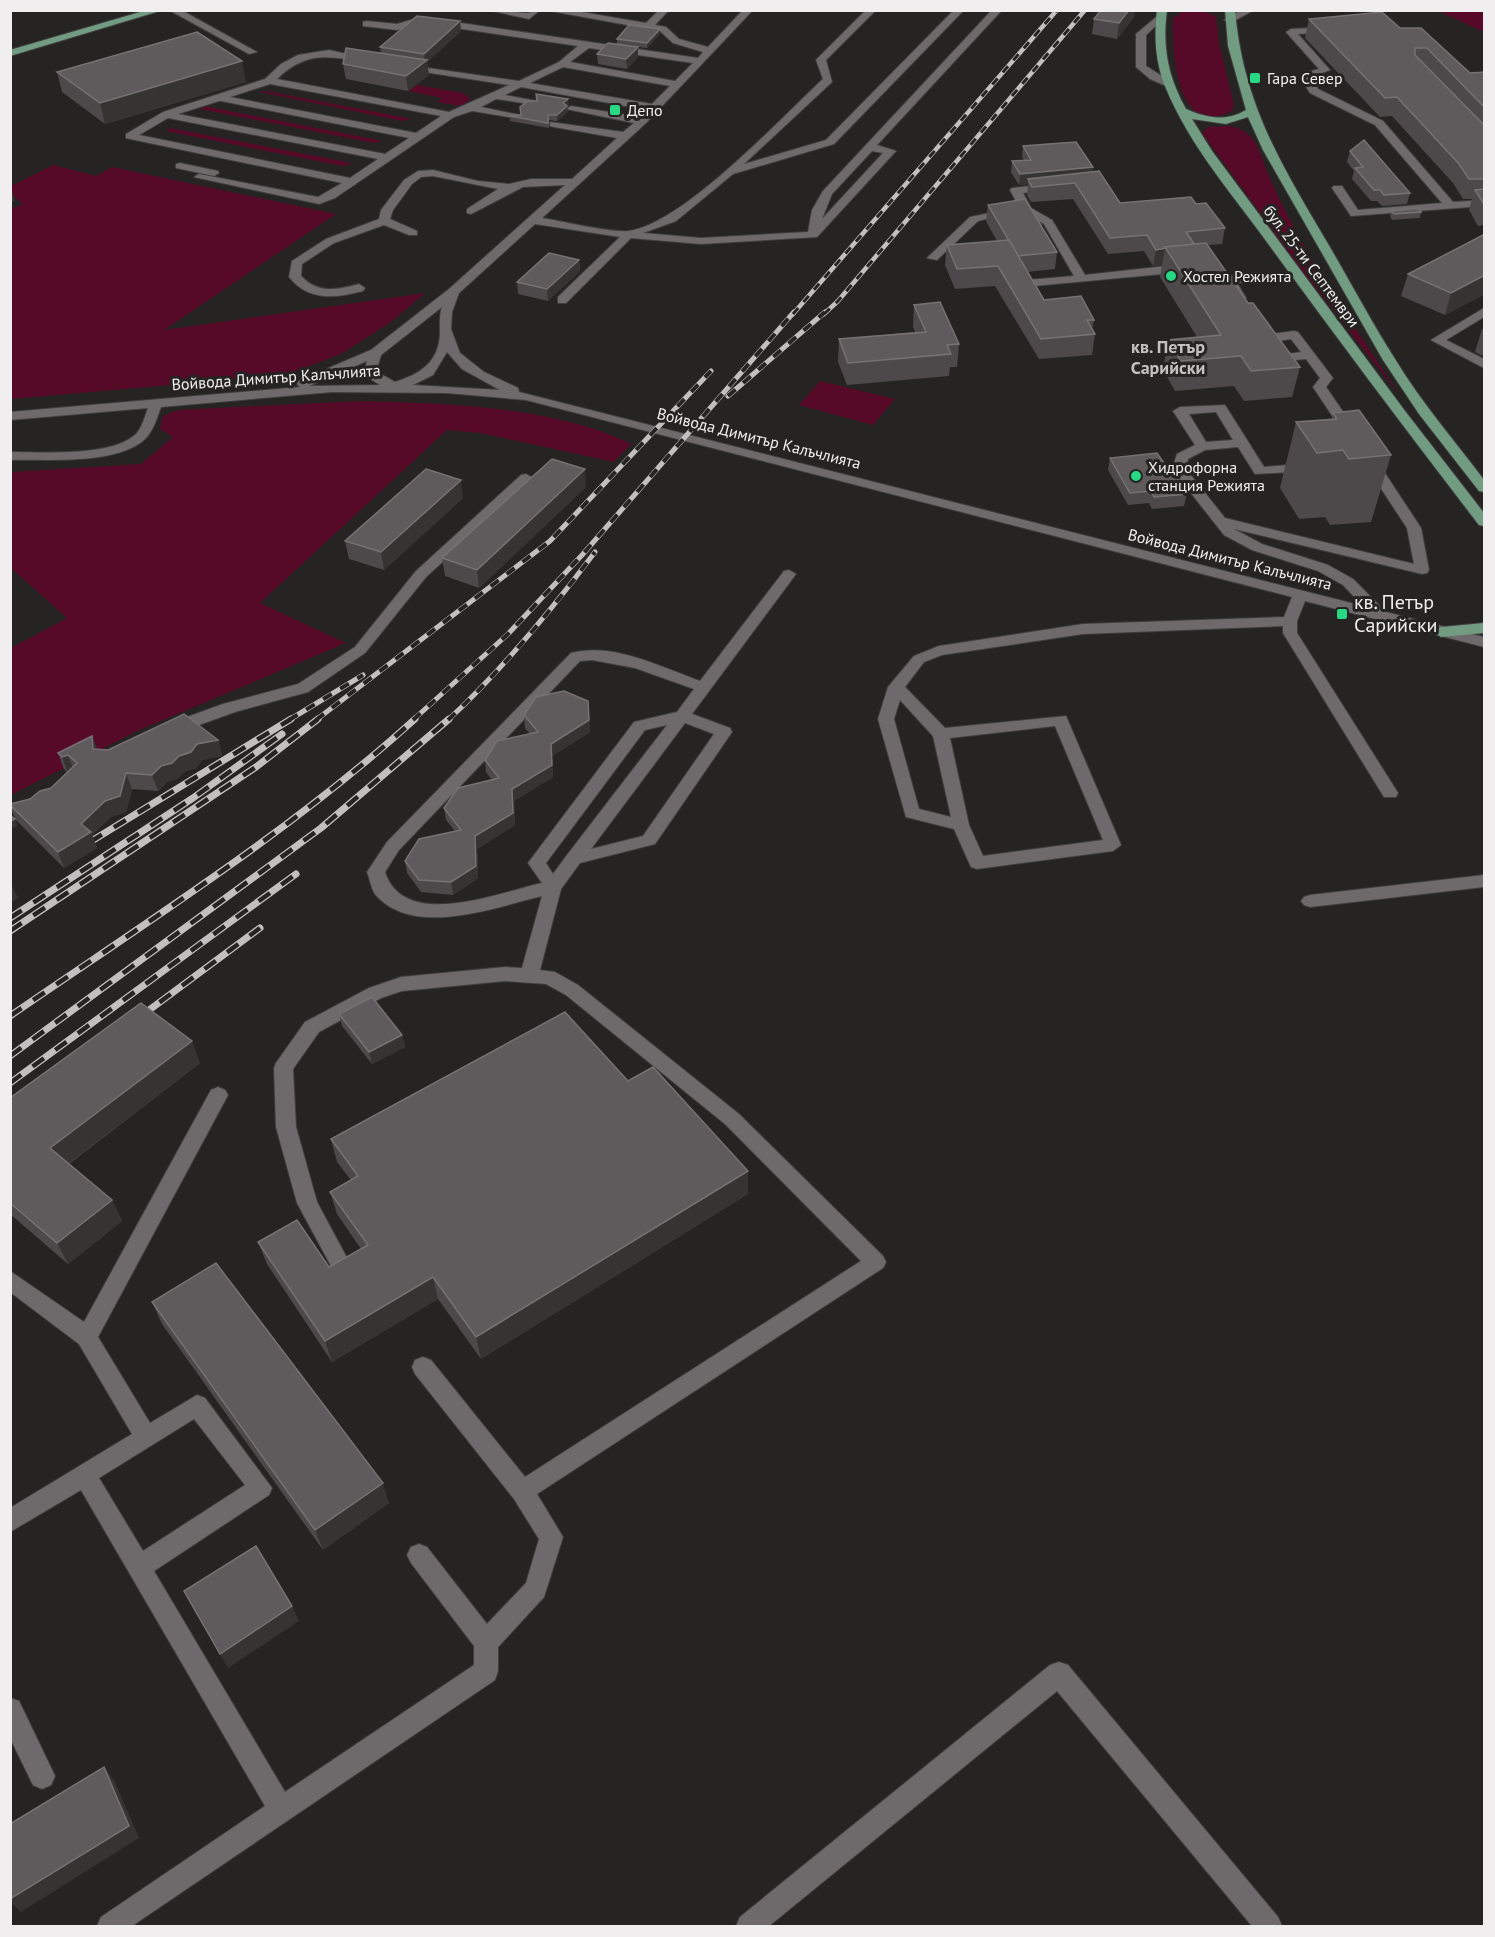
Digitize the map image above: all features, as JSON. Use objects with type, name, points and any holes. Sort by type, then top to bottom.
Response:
[{"type":"main road","points":[[10,53],[159,10]]},
{"type":"main road","points":[[1216,10],[1230,15]]},
{"type":"main road","name":"бул. 25-ти Септември","points":[[1165,12],[1160,34],[1166,83],[1207,152],[1400,414],[1485,522]]},
{"type":"main road","name":"бул. 25-ти Септември","points":[[1230,15],[1233,46],[1251,111],[1268,150],[1389,360],[1424,411],[1485,488]]},
{"type":"main road","points":[[1182,111],[1197,118],[1223,121],[1235,120],[1251,111]]},
{"type":"main road","points":[[1441,632],[1485,628]]},
{"type":"street","points":[[173,10],[252,52]]},
{"type":"street","points":[[492,10],[529,16],[536,10]]},
{"type":"street","points":[[549,10],[663,29],[676,41],[710,51]]},
{"type":"street","points":[[648,26],[665,10]]},
{"type":"street","points":[[273,393],[318,380],[375,353],[453,292],[642,121],[749,10]]},
{"type":"street","points":[[561,300],[628,235],[672,219],[730,172],[828,80],[821,60],[872,10]]},
{"type":"street","points":[[730,172],[830,142],[960,10]]},
{"type":"street","points":[[813,235],[818,210],[827,193],[998,10]]},
{"type":"street","points":[[1230,15],[1250,10]]},
{"type":"street","points":[[1165,12],[1141,34],[1141,67],[1166,83]]},
{"type":"street","points":[[366,24],[397,27],[421,20],[700,61]]},
{"type":"street","points":[[1335,28],[1291,32],[1325,70],[1308,75],[1306,79],[1314,91],[1379,123],[1451,207]]},
{"type":"street","points":[[199,177],[313,201],[331,196],[450,115],[471,108],[562,64],[587,44]]},
{"type":"street","points":[[352,182],[130,136],[167,114],[269,81],[292,61],[308,55],[329,53],[383,62]]},
{"type":"street","points":[[394,64],[655,108]]},
{"type":"street","points":[[562,64],[678,84]]},
{"type":"street","points":[[430,80],[472,88],[499,83]]},
{"type":"street","points":[[269,81],[450,115]]},
{"type":"street","points":[[494,96],[532,103]]},
{"type":"street","points":[[219,98],[418,137]]},
{"type":"street","points":[[471,108],[516,117]]},
{"type":"street","points":[[571,109],[642,121]]},
{"type":"street","points":[[167,114],[387,158]]},
{"type":"street","points":[[582,128],[579,124],[589,115],[599,114]]},
{"type":"street","points":[[554,124],[626,136]]},
{"type":"street","points":[[533,220],[628,235],[701,241],[813,235],[891,151],[870,147]]},
{"type":"street","points":[[180,166],[331,196]]},
{"type":"street","points":[[384,220],[387,210],[408,182],[418,174],[433,173],[478,184],[507,187]]},
{"type":"street","points":[[471,211],[507,187],[528,181],[576,182]]},
{"type":"street","points":[[1026,210],[1016,190],[1060,186]]},
{"type":"street","points":[[1338,188],[1355,214],[1485,203]]},
{"type":"street","points":[[933,258],[974,219],[1001,212],[1026,210],[1048,222],[1081,278]]},
{"type":"street","points":[[359,288],[345,292],[316,293],[305,290],[295,277],[296,263],[330,240],[384,220],[413,233]]},
{"type":"street","points":[[1027,284],[1196,267]]},
{"type":"street","points":[[1245,306],[1226,276],[1298,274]]},
{"type":"street","points":[[375,353],[371,369],[376,377],[394,387],[418,380],[431,371],[439,363],[444,339],[444,311],[453,292]]},
{"type":"street","points":[[1485,312],[1437,340],[1485,364]]},
{"type":"street","points":[[444,339],[454,356],[474,371],[526,396]]},
{"type":"street","points":[[1219,521],[1422,570],[1414,528],[1319,387],[1327,378],[1309,355]]},
{"type":"street","name":"Войвода Димитър Калъчлията","points":[[10,416],[332,388],[394,387],[526,396],[1485,642]]},
{"type":"street","points":[[10,456],[87,453],[124,447],[141,436],[156,403]]},
{"type":"street","points":[[1202,446],[1180,411],[1220,408],[1260,471],[1326,465]]},
{"type":"street","points":[[1242,442],[1202,446],[1182,456],[1179,469],[1229,532],[1257,547],[1323,568],[1348,582],[1382,617]]},
{"type":"street","points":[[156,736],[184,723],[229,708],[303,688],[360,650],[421,574],[526,478]]},
{"type":"street","points":[[529,976],[553,887],[789,574]]},
{"type":"street","points":[[1300,596],[1290,621],[1290,633],[1390,793]]},
{"type":"street","points":[[961,825],[912,813],[886,719],[896,687],[919,659],[939,651],[1083,629],[1290,621]]},
{"type":"street","points":[[553,887],[444,912],[407,908],[382,890],[376,872],[393,846],[576,656],[591,654],[626,662],[703,687]]},
{"type":"street","points":[[896,687],[941,734],[961,825],[977,863],[1113,845],[1060,720],[941,734]]},
{"type":"street","points":[[553,887],[537,863],[640,726],[681,716],[724,732],[650,840],[573,859]]},
{"type":"street","points":[[1310,901],[1485,881]]},
{"type":"street","points":[[344,1270],[307,1203],[286,1127],[283,1068],[312,1027],[375,993],[401,984],[505,974],[549,977],[572,990],[732,1119],[876,1262],[522,1491]]},
{"type":"street","points":[[87,1337],[218,1095]]},
{"type":"street","points":[[10,1280],[87,1337],[146,1437]]},
{"type":"street","points":[[423,1366],[522,1491],[551,1537],[536,1589],[486,1642]]},
{"type":"street","points":[[10,1521],[197,1405],[261,1488],[139,1567]]},
{"type":"street","points":[[85,1475],[282,1811]]},
{"type":"street","points":[[110,1926],[486,1671],[486,1642],[419,1555]]},
{"type":"street","points":[[749,1926],[1059,1674],[1269,1926]]},
{"type":"street","points":[[10,1710],[42,1776]]},
{"type":"shaded area","points":[[1184,10],[1203,11],[1216,16],[1219,43],[1234,105],[1232,111],[1213,116],[1199,113],[1188,103],[1176,70],[1173,33],[1173,18]]},
{"type":"shaded area","points":[[1438,11],[1484,11],[1484,32]]},
{"type":"shaded area","points":[[417,85],[463,93],[471,99],[461,106],[437,102],[442,98],[408,91]]},
{"type":"shaded area","points":[[266,91],[412,119],[402,121],[260,92]]},
{"type":"shaded area","points":[[203,107],[383,141],[374,143],[200,109]]},
{"type":"shaded area","points":[[1230,126],[1252,138],[1282,205],[1313,261],[1400,396],[1302,270],[1202,133],[1208,127]]},
{"type":"shaded area","points":[[170,128],[352,164],[342,166],[166,131]]},
{"type":"shaded area","points":[[53,165],[96,176],[112,167],[336,214],[164,330],[425,293],[391,322],[341,354],[286,375],[11,399],[11,209],[23,204],[11,194],[11,186]]},
{"type":"shaded area","points":[[820,381],[895,399],[873,425],[799,405]]},
{"type":"shaded area","points":[[359,401],[462,405],[534,414],[601,431],[631,444],[614,462],[480,433],[447,430],[260,603],[346,643],[137,731],[11,795],[11,648],[67,618],[11,568],[11,472],[141,464],[173,437],[160,429],[163,416],[178,410]]},
{"type":"building","points":[[1101,10],[1129,10],[1119,23],[1094,19]]},
{"type":"building","points":[[1382,12],[1400,28],[1421,28],[1470,73],[1485,72],[1485,108],[1427,48],[1415,48],[1415,55],[1485,126],[1485,179],[1469,179],[1459,164],[1397,97],[1385,98],[1309,19]]},
{"type":"building","points":[[417,16],[460,21],[424,54],[380,47]]},
{"type":"building","points":[[629,25],[660,29],[647,43],[617,39]]},
{"type":"building","points":[[197,32],[242,61],[100,103],[57,72]]},
{"type":"building","points":[[608,43],[638,47],[626,59],[597,54]]},
{"type":"building","points":[[346,48],[427,60],[406,76],[343,64]]},
{"type":"building","points":[[536,94],[568,99],[563,103],[567,106],[557,115],[548,115],[548,123],[510,116],[521,115],[520,107],[528,101],[537,101]]},
{"type":"building","points":[[1364,140],[1410,193],[1384,195],[1380,190],[1374,190],[1355,168],[1363,167],[1350,151]]},
{"type":"building","points":[[1076,142],[1093,167],[1020,174],[1012,161],[1031,160],[1023,146]]},
{"type":"building","points":[[1099,171],[1120,203],[1191,197],[1196,204],[1206,203],[1225,228],[1186,232],[1195,245],[1165,247],[1156,250],[1147,235],[1110,238],[1075,183],[1032,187],[1028,179]]},
{"type":"building","points":[[1485,189],[1485,206],[1475,190]]},
{"type":"building","points":[[1025,199],[1057,252],[1018,256],[988,205]]},
{"type":"building","points":[[1418,208],[1421,212],[1394,214],[1391,211]]},
{"type":"building","points":[[1485,234],[1485,275],[1451,293],[1408,274]]},
{"type":"building","points":[[1009,240],[1044,300],[1081,296],[1094,320],[1087,320],[1095,334],[1041,339],[998,266],[957,269],[947,245]]},
{"type":"building","points":[[1206,243],[1248,303],[1253,303],[1300,367],[1251,371],[1241,356],[1181,361],[1168,340],[1221,335],[1165,247]]},
{"type":"building","points":[[549,253],[579,260],[547,289],[517,282]]},
{"type":"building","points":[[940,302],[959,344],[947,345],[951,354],[848,363],[839,339],[926,332],[914,305]]},
{"type":"building","points":[[1359,410],[1391,455],[1349,459],[1343,450],[1317,453],[1296,422],[1337,419],[1333,413]]},
{"type":"building","points":[[1157,453],[1168,469],[1172,469],[1187,494],[1154,497],[1151,491],[1130,493],[1110,458]]},
{"type":"building","points":[[552,459],[585,469],[477,570],[442,558]]},
{"type":"building","points":[[426,469],[461,480],[381,552],[345,541]]},
{"type":"building","points":[[564,691],[588,701],[589,720],[551,744],[552,765],[512,789],[513,813],[475,836],[476,866],[451,882],[419,880],[405,861],[419,839],[461,830],[444,808],[458,788],[499,778],[485,760],[497,741],[538,732],[524,715],[536,697]]},
{"type":"building","points":[[184,714],[218,740],[197,744],[191,752],[179,756],[172,763],[161,766],[152,775],[126,773],[120,796],[105,801],[81,824],[91,832],[58,852],[10,805],[30,799],[40,791],[51,788],[77,763],[68,755],[62,757],[58,753],[92,736],[93,749],[108,750]]},
{"type":"building","points":[[372,997],[402,1035],[369,1052],[339,1014]]},
{"type":"building","points":[[141,1003],[192,1041],[50,1148],[112,1200],[57,1243],[10,1203],[10,1098]]},
{"type":"building","points":[[565,1012],[628,1081],[653,1067],[748,1171],[476,1337],[433,1277],[325,1341],[258,1242],[297,1220],[329,1267],[368,1245],[330,1192],[358,1176],[331,1139]]},
{"type":"building","points":[[216,1263],[383,1483],[315,1530],[152,1302]]},
{"type":"building","points":[[256,1546],[292,1606],[220,1654],[184,1591]]},
{"type":"building","points":[[104,1767],[129,1826],[10,1899],[10,1824]]},
{"type":"railway","points":[[793,314],[1057,10]]},
{"type":"railway","points":[[824,314],[838,301],[1085,10]]},
{"type":"railway","points":[[413,720],[508,634],[583,554],[794,312]]},
{"type":"railway","points":[[728,396],[825,312]]},
{"type":"railway","points":[[316,720],[550,541],[711,371]]},
{"type":"railway","points":[[448,720],[488,681],[525,639],[595,552]]},
{"type":"railway","points":[[289,720],[363,675]]},
{"type":"railway","points":[[90,842],[291,719]]},
{"type":"railway","points":[[10,931],[256,767],[318,719]]},
{"type":"railway","points":[[10,1016],[268,838],[318,800],[415,719]]},
{"type":"railway","points":[[10,1056],[321,828],[449,719]]},
{"type":"railway","points":[[10,918],[193,798],[282,734]]},
{"type":"railway","points":[[10,1083],[296,874]]},
{"type":"railway","points":[[137,1019],[260,928]]},
{"type":"place","name":"Гара Север","points":[[1255,78]]},
{"type":"place","name":"Депо","points":[[615,110]]},
{"type":"place","name":"Хостел Режията","points":[[1171,276]]},
{"type":"place","name":"Хидрофорна станция Режията","points":[[1136,476]]},
{"type":"place","name":"кв. Петър Сарийски","points":[[1342,614]]},
{"type":"district","name":"кв. Петър Сарийски","points":[[1168,356]]}]
